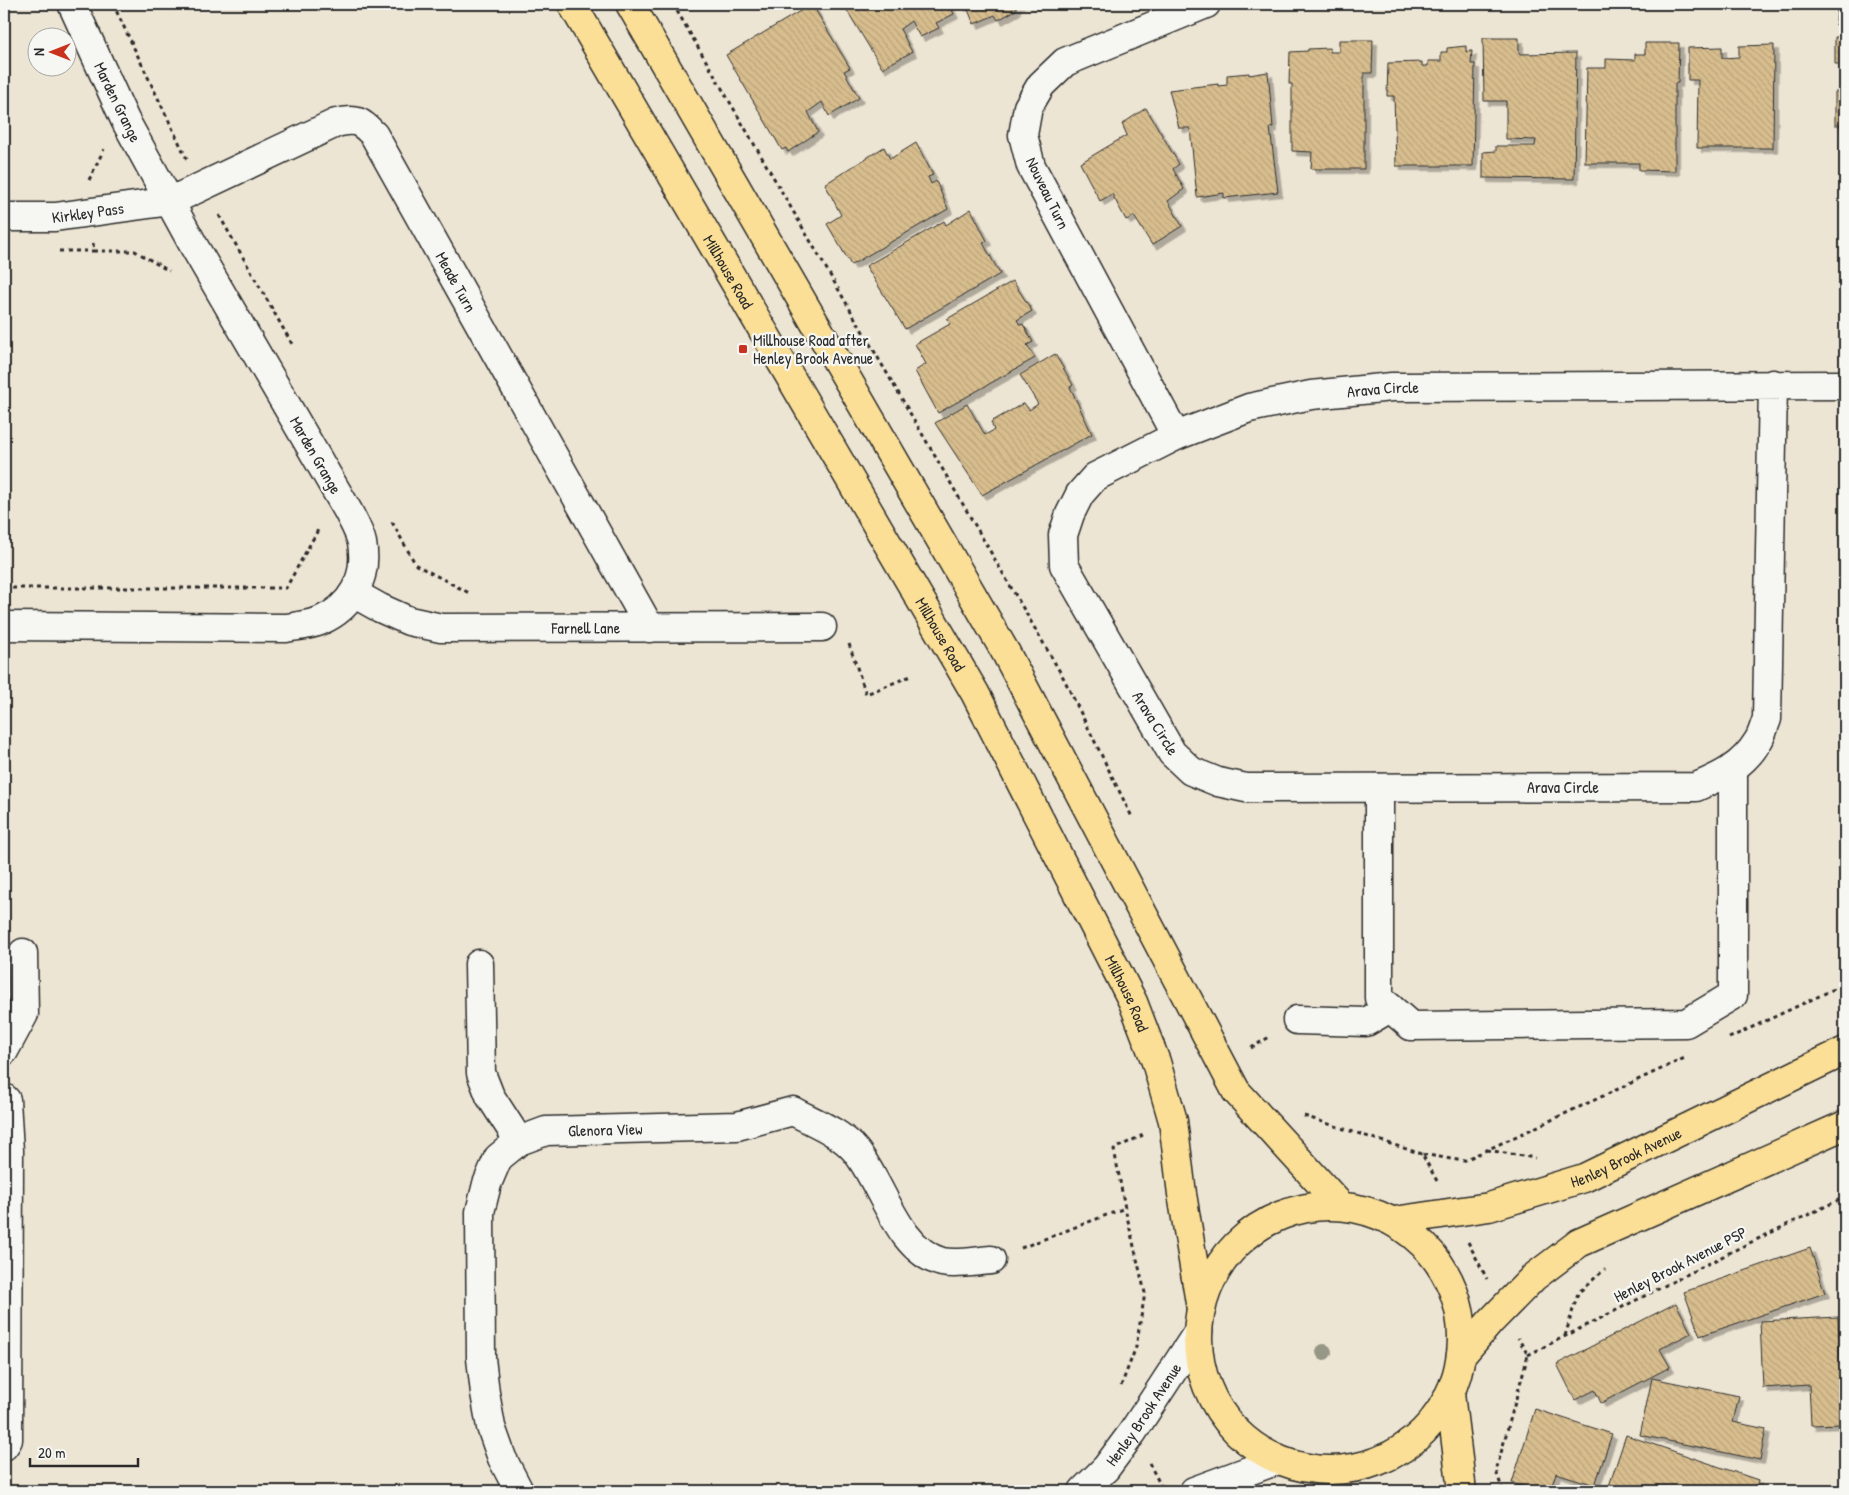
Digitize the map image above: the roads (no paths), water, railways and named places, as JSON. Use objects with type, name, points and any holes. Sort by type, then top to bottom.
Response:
[{"type":"main road","name":"Millhouse Road","points":[[572,4],[974,693],[1133,1002],[1156,1062],[1173,1121],[1199,1320],[1202,1372],[1218,1409],[1244,1440],[1278,1460],[1354,1480],[1425,1430],[1450,1394]]},
{"type":"main road","points":[[630,4],[1006,653],[1236,1091],[1340,1205]]},
{"type":"main road","name":"Henley Brook Avenue","points":[[1394,1221],[1489,1207],[1584,1178],[1845,1051]]},
{"type":"main road","points":[[1461,1356],[1534,1276],[1579,1244],[1845,1125]]},
{"type":"main road","points":[[1199,1320],[1214,1274],[1236,1243],[1267,1221],[1302,1207],[1340,1205],[1368,1210],[1394,1221],[1425,1246],[1448,1278],[1460,1316],[1461,1356],[1450,1394],[1462,1491]]},
{"type":"street","name":"Marden Grange","points":[[4,626],[286,628],[318,622],[338,612],[355,594],[364,566],[362,542],[348,511],[195,248],[125,120],[72,4]]},
{"type":"street","name":"Nouveau Turn","points":[[1176,436],[1031,166],[1023,135],[1028,107],[1040,85],[1065,62],[1206,4]]},
{"type":"street","name":"Meade Turn","points":[[171,202],[336,123],[349,120],[364,123],[374,135],[650,628]]},
{"type":"street","name":"Kirkley Pass","points":[[4,217],[55,217],[171,202]]},
{"type":"street","name":"Arava Circle","points":[[1773,384],[1767,719],[1759,740],[1742,761],[1723,776],[1696,787],[1246,788],[1218,782],[1191,771],[1172,753],[1064,565],[1062,535],[1080,494],[1095,477],[1176,436],[1249,408],[1311,394],[1392,387],[1773,384],[1845,385]]},
{"type":"street","name":"Farnell Lane","points":[[355,594],[380,608],[410,621],[441,628],[822,627]]},
{"type":"street","points":[[1379,788],[1379,998],[1411,1026],[1686,1024],[1733,994],[1734,768]]},
{"type":"street","points":[[4,1051],[24,1014],[23,953]]},
{"type":"street","points":[[479,964],[482,1073],[490,1096],[519,1141]]},
{"type":"street","points":[[1297,1020],[1366,1022],[1390,1008]]},
{"type":"street","points":[[4,1098],[6,1100],[9,1170],[8,1440],[4,1446]]},
{"type":"street","name":"Glenora View","points":[[519,1491],[502,1458],[491,1427],[485,1393],[481,1358],[480,1212],[487,1184],[498,1158],[519,1141],[546,1131],[737,1126],[793,1111],[842,1138],[854,1148],[866,1165],[906,1237],[923,1253],[942,1262],[991,1260]]},
{"type":"street","name":"Henley Brook Avenue","points":[[1083,1491],[1106,1468],[1132,1433],[1199,1320]]},
{"type":"street","points":[[1194,1491],[1278,1460]]},
{"type":"place","name":"Millhouse Road after Henley Brook Avenue","points":[[743,349]]}]
